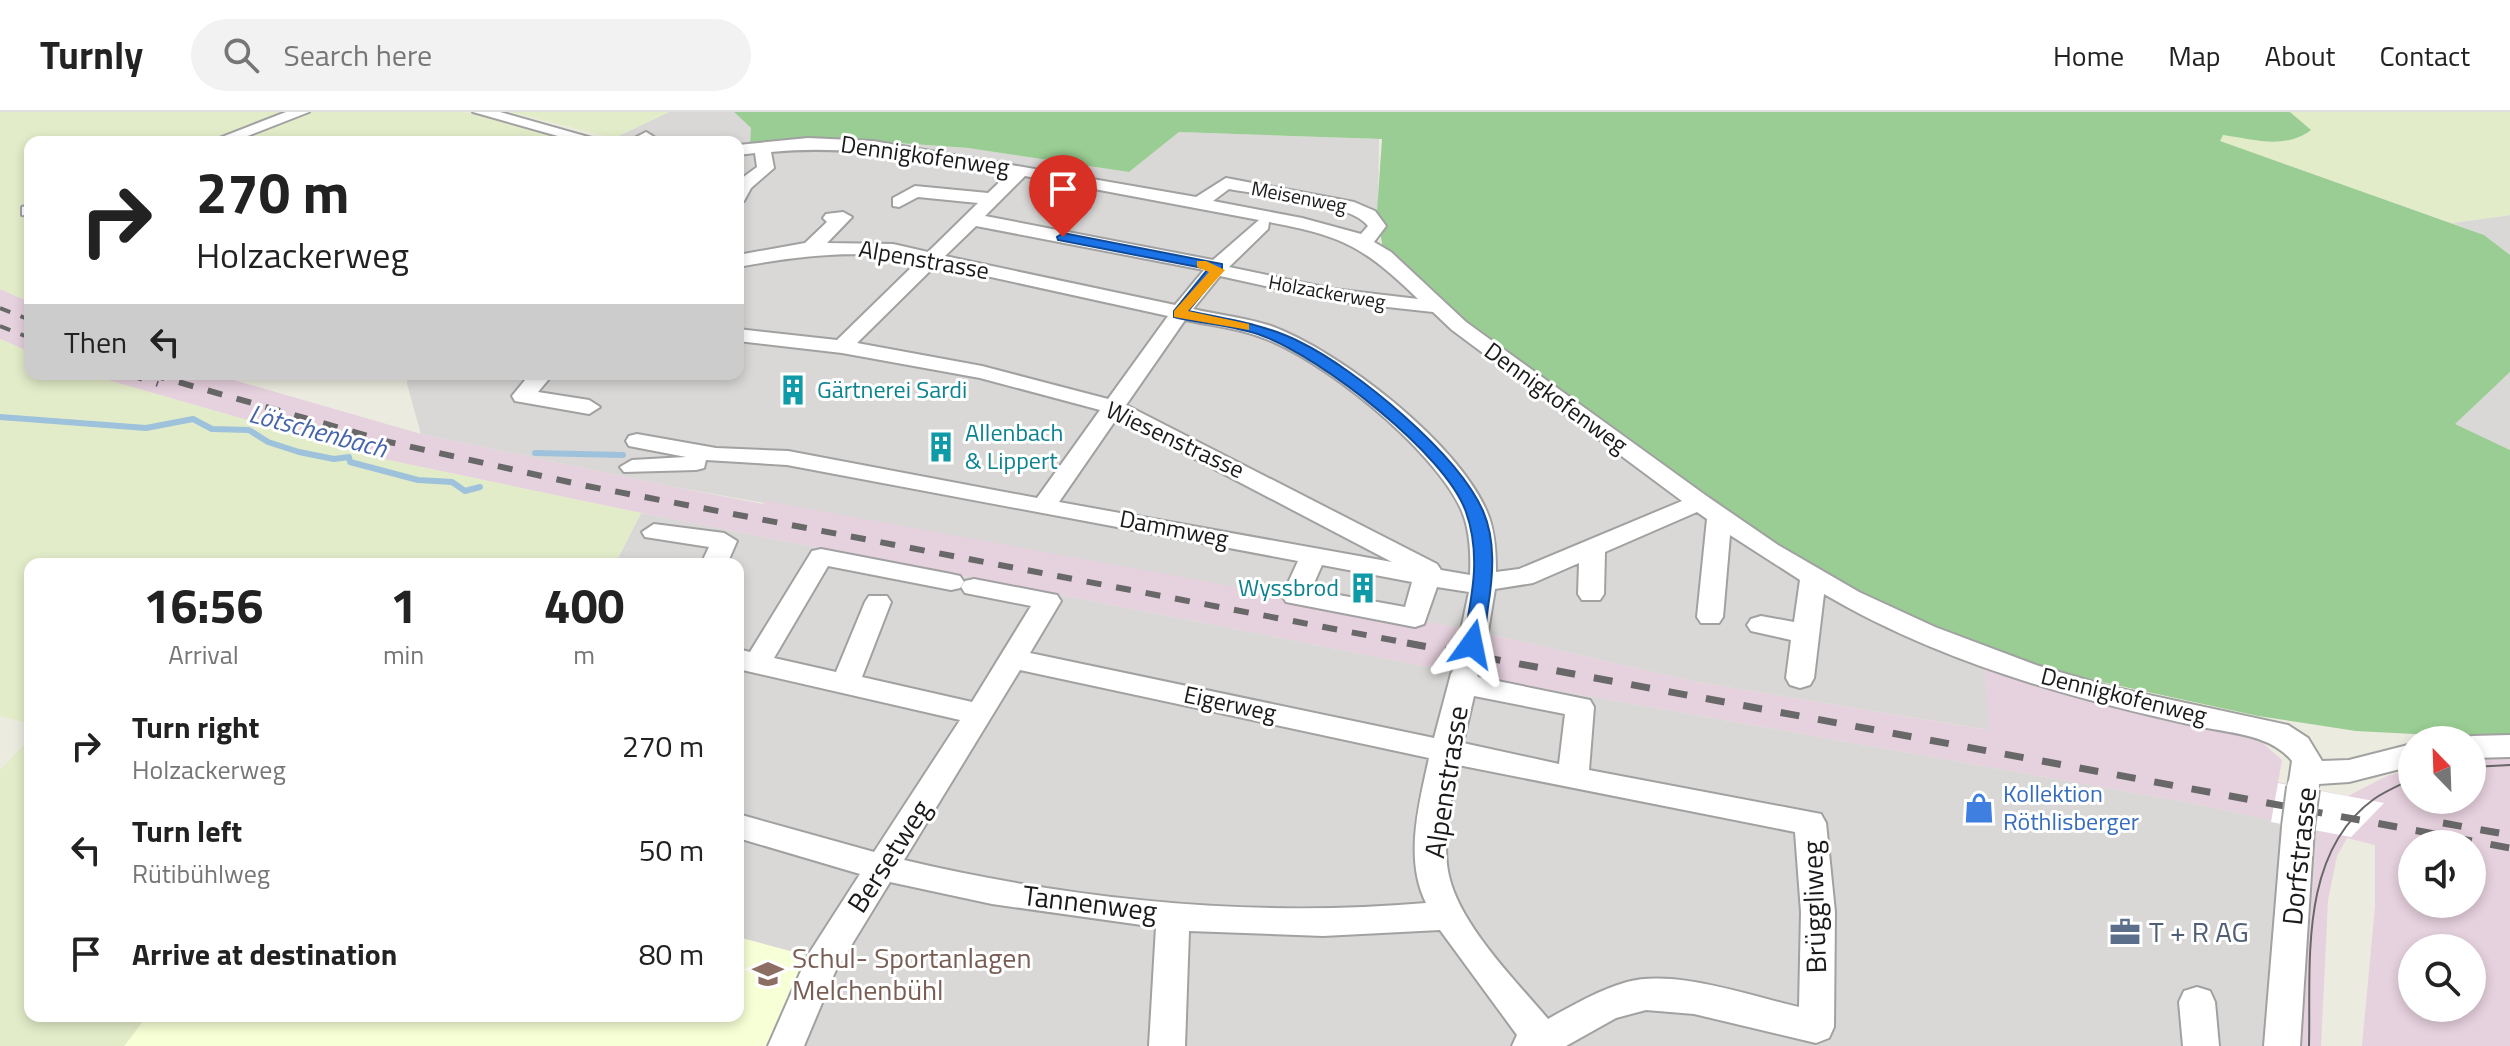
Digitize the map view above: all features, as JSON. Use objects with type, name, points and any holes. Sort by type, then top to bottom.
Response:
[{"type":"street","points":[[234,136],[301,112]]},
{"type":"street","points":[[481,112],[575,136]]},
{"type":"street","name":"Dennigkofenweg","points":[[744,150],[855,144],[1022,170],[1199,203],[1315,226],[1364,242],[1384,256],[1438,307],[1709,510],[1813,578],[1925,633],[2029,673],[2107,696],[2270,730],[2302,751],[2306,780]]},
{"type":"street","points":[[744,185],[766,168],[762,148]]},
{"type":"street","points":[[842,347],[929,258],[1022,170]]},
{"type":"street","points":[[899,202],[915,191],[992,199]]},
{"type":"street","points":[[811,248],[843,217],[832,218]]},
{"type":"street","name":"Holzackerweg","points":[[970,219],[1333,295],[1438,307]]},
{"type":"street","points":[[1045,505],[1179,314],[1262,225]]},
{"type":"street","name":"Alpenstrasse","points":[[744,260],[811,248],[865,247],[1265,331],[1298,346],[1336,370],[1418,437],[1448,470],[1475,511],[1485,570],[1467,667],[1447,749],[1431,856],[1432,875],[1449,915],[1541,1044]]},
{"type":"street","name":"Wiesenstrasse","points":[[744,336],[842,347],[982,372],[1114,407],[1439,578]]},
{"type":"street","points":[[537,380],[523,396],[589,407]]},
{"type":"street","name":"Dammweg","points":[[637,441],[716,455],[788,458],[818,466],[1483,584],[1524,577],[1592,548],[1709,510]]},
{"type":"street","points":[[632,467],[673,463],[818,466]]},
{"type":"street","points":[[1709,510],[1710,617]]},
{"type":"street","points":[[654,532],[724,541],[717,558]]},
{"type":"street","points":[[1591,594],[1592,548]]},
{"type":"street","points":[[1314,555],[1295,596],[1415,618],[1439,578]]},
{"type":"street","points":[[821,557],[1048,601],[1013,659],[979,714],[748,661],[821,557]]},
{"type":"street","points":[[1800,678],[1813,578]]},
{"type":"street","points":[[846,682],[878,602]]},
{"type":"street","points":[[1761,625],[1806,634]]},
{"type":"street","name":"Eigerweg","points":[[1013,659],[1447,749]]},
{"type":"street","points":[[1467,667],[1580,707],[1573,778]]},
{"type":"street","name":"Bersetweg","points":[[786,1046],[820,965],[979,714]]},
{"type":"street","points":[[2486,747],[2510,746]]},
{"type":"street","name":"Brüggliweg","points":[[1447,749],[1573,778],[1810,823],[1818,912],[1816,1027],[1674,997],[1642,994],[1619,1001],[1541,1044]]},
{"type":"street","name":"Dorfstrasse","points":[[2282,1046],[2298,827],[2306,780],[2398,759]]},
{"type":"street","name":"Tannenweg","points":[[744,828],[881,866],[1007,893],[1173,914],[1363,922],[1449,915]]},
{"type":"street","points":[[1167,1046],[1173,914]]},
{"type":"street","points":[[2197,1002],[2201,1046]]},
{"type":"shaded area","points":[[0,112],[464,112],[558,136],[24,136],[24,299],[0,289]]},
{"type":"shaded area","points":[[509,112],[669,112],[618,136],[606,136]]},
{"type":"shaded area","points":[[669,112],[734,112],[751,128],[751,144],[829,138],[968,148],[1129,172],[1179,132],[1379,139],[1378,218],[1364,242],[1699,502],[1984,657],[1990,730],[1696,682],[1466,629],[669,486],[421,434],[407,380],[744,380],[744,136],[618,136]]},
{"type":"shaded area","points":[[2290,112],[2510,112],[2510,215],[2452,223],[2219,141],[2223,135],[2272,142],[2311,130]]},
{"type":"shaded area","points":[[2510,215],[2510,255],[2484,235],[2452,223]]},
{"type":"shaded area","points":[[0,289],[24,299],[24,349],[0,339]]},
{"type":"shaded area","points":[[0,339],[24,349],[24,380],[107,380],[388,460],[641,513],[618,558],[24,558],[24,722],[0,716]]},
{"type":"shaded area","points":[[2510,372],[2510,450],[2454,424]]},
{"type":"shaded area","points":[[107,380],[234,380],[421,434],[669,486],[1466,629],[1696,682],[1989,730],[1985,668],[2257,738],[2282,760],[2278,782],[2348,796],[2398,773],[2398,814],[2486,814],[2486,759],[2510,758],[2510,1046],[2362,1046],[2375,907],[2375,845],[2347,838],[2337,856],[2328,900],[2321,1046],[2299,1046],[2318,831],[2197,804],[1465,674],[641,513],[388,460]]},
{"type":"shaded area","points":[[641,513],[1465,674],[2197,804],[2318,831],[2299,1046],[774,1046],[789,992],[809,957],[744,939],[744,558],[618,558]]},
{"type":"shaded area","points":[[24,745],[24,1022],[142,1022],[124,1046],[0,1046],[0,770]]},
{"type":"shaded area","name":"Schul- Sportanlagen Melchenbühl","points":[[744,939],[809,956],[789,992],[774,1046],[124,1046],[142,1022],[744,1022]]},
{"type":"green space","points":[[734,112],[2290,112],[2311,130],[2290,140],[2257,140],[2223,135],[2220,141],[2484,235],[2510,255],[2510,372],[2455,424],[2510,450],[2510,739],[2486,738],[2486,726],[2398,726],[2398,733],[2356,731],[2258,716],[2029,666],[1790,564],[1459,326],[1384,256],[1377,212],[1382,139],[1179,132],[1129,172],[968,148],[829,138],[750,144],[751,128]]},
{"type":"pier","points":[[2278,783],[2384,803],[2351,837],[2271,822]]},
{"type":"waterway","name":"Lötschenbach","points":[[0,417],[146,428],[193,419],[212,429],[249,430],[268,442],[299,452],[334,459],[349,457],[350,462],[418,480],[452,482],[465,491],[480,487]]},
{"type":"waterway","name":"Lötschenbach","points":[[535,453],[623,455]]},
{"type":"tunnel","points":[[1465,674],[1472,644]]},
{"type":"tram line","points":[[2486,766],[2510,765]]},
{"type":"tram line","points":[[2309,1046],[2310,946],[2321,880],[2332,849],[2349,822],[2374,799],[2398,786]]},
{"type":"railway","points":[[0,308],[24,318]]},
{"type":"railway","points":[[0,326],[24,336]]},
{"type":"railway","points":[[146,380],[158,384]]},
{"type":"railway","points":[[171,380],[389,442],[587,486],[1418,645]]},
{"type":"railway","points":[[1407,643],[2510,848]]},
{"type":"railway","points":[[2443,823],[2510,835]]},
{"type":"slow traffic","points":[[1201,264],[1217,267],[1218,270],[1179,314],[1244,327]]},
{"type":"place","name":"Gärtnerei Sardi","points":[[793,390]]},
{"type":"place","name":"Allenbach & Lippert","points":[[941,447]]},
{"type":"place","name":"Wyssbrod","points":[[1363,588]]},
{"type":"place","name":"Kollektion Röthlisberger","points":[[1979,808]]},
{"type":"place","name":"T + R AG","points":[[2125,932]]},
{"type":"place","name":"Schul- Sportanlagen Melchenbühl","points":[[768,974]]},
{"type":"route","points":[[1063,237],[1217,267],[1218,270],[1179,314],[1265,331],[1298,346],[1356,385],[1418,437],[1448,470],[1475,511],[1485,570],[1472,644]]}]
